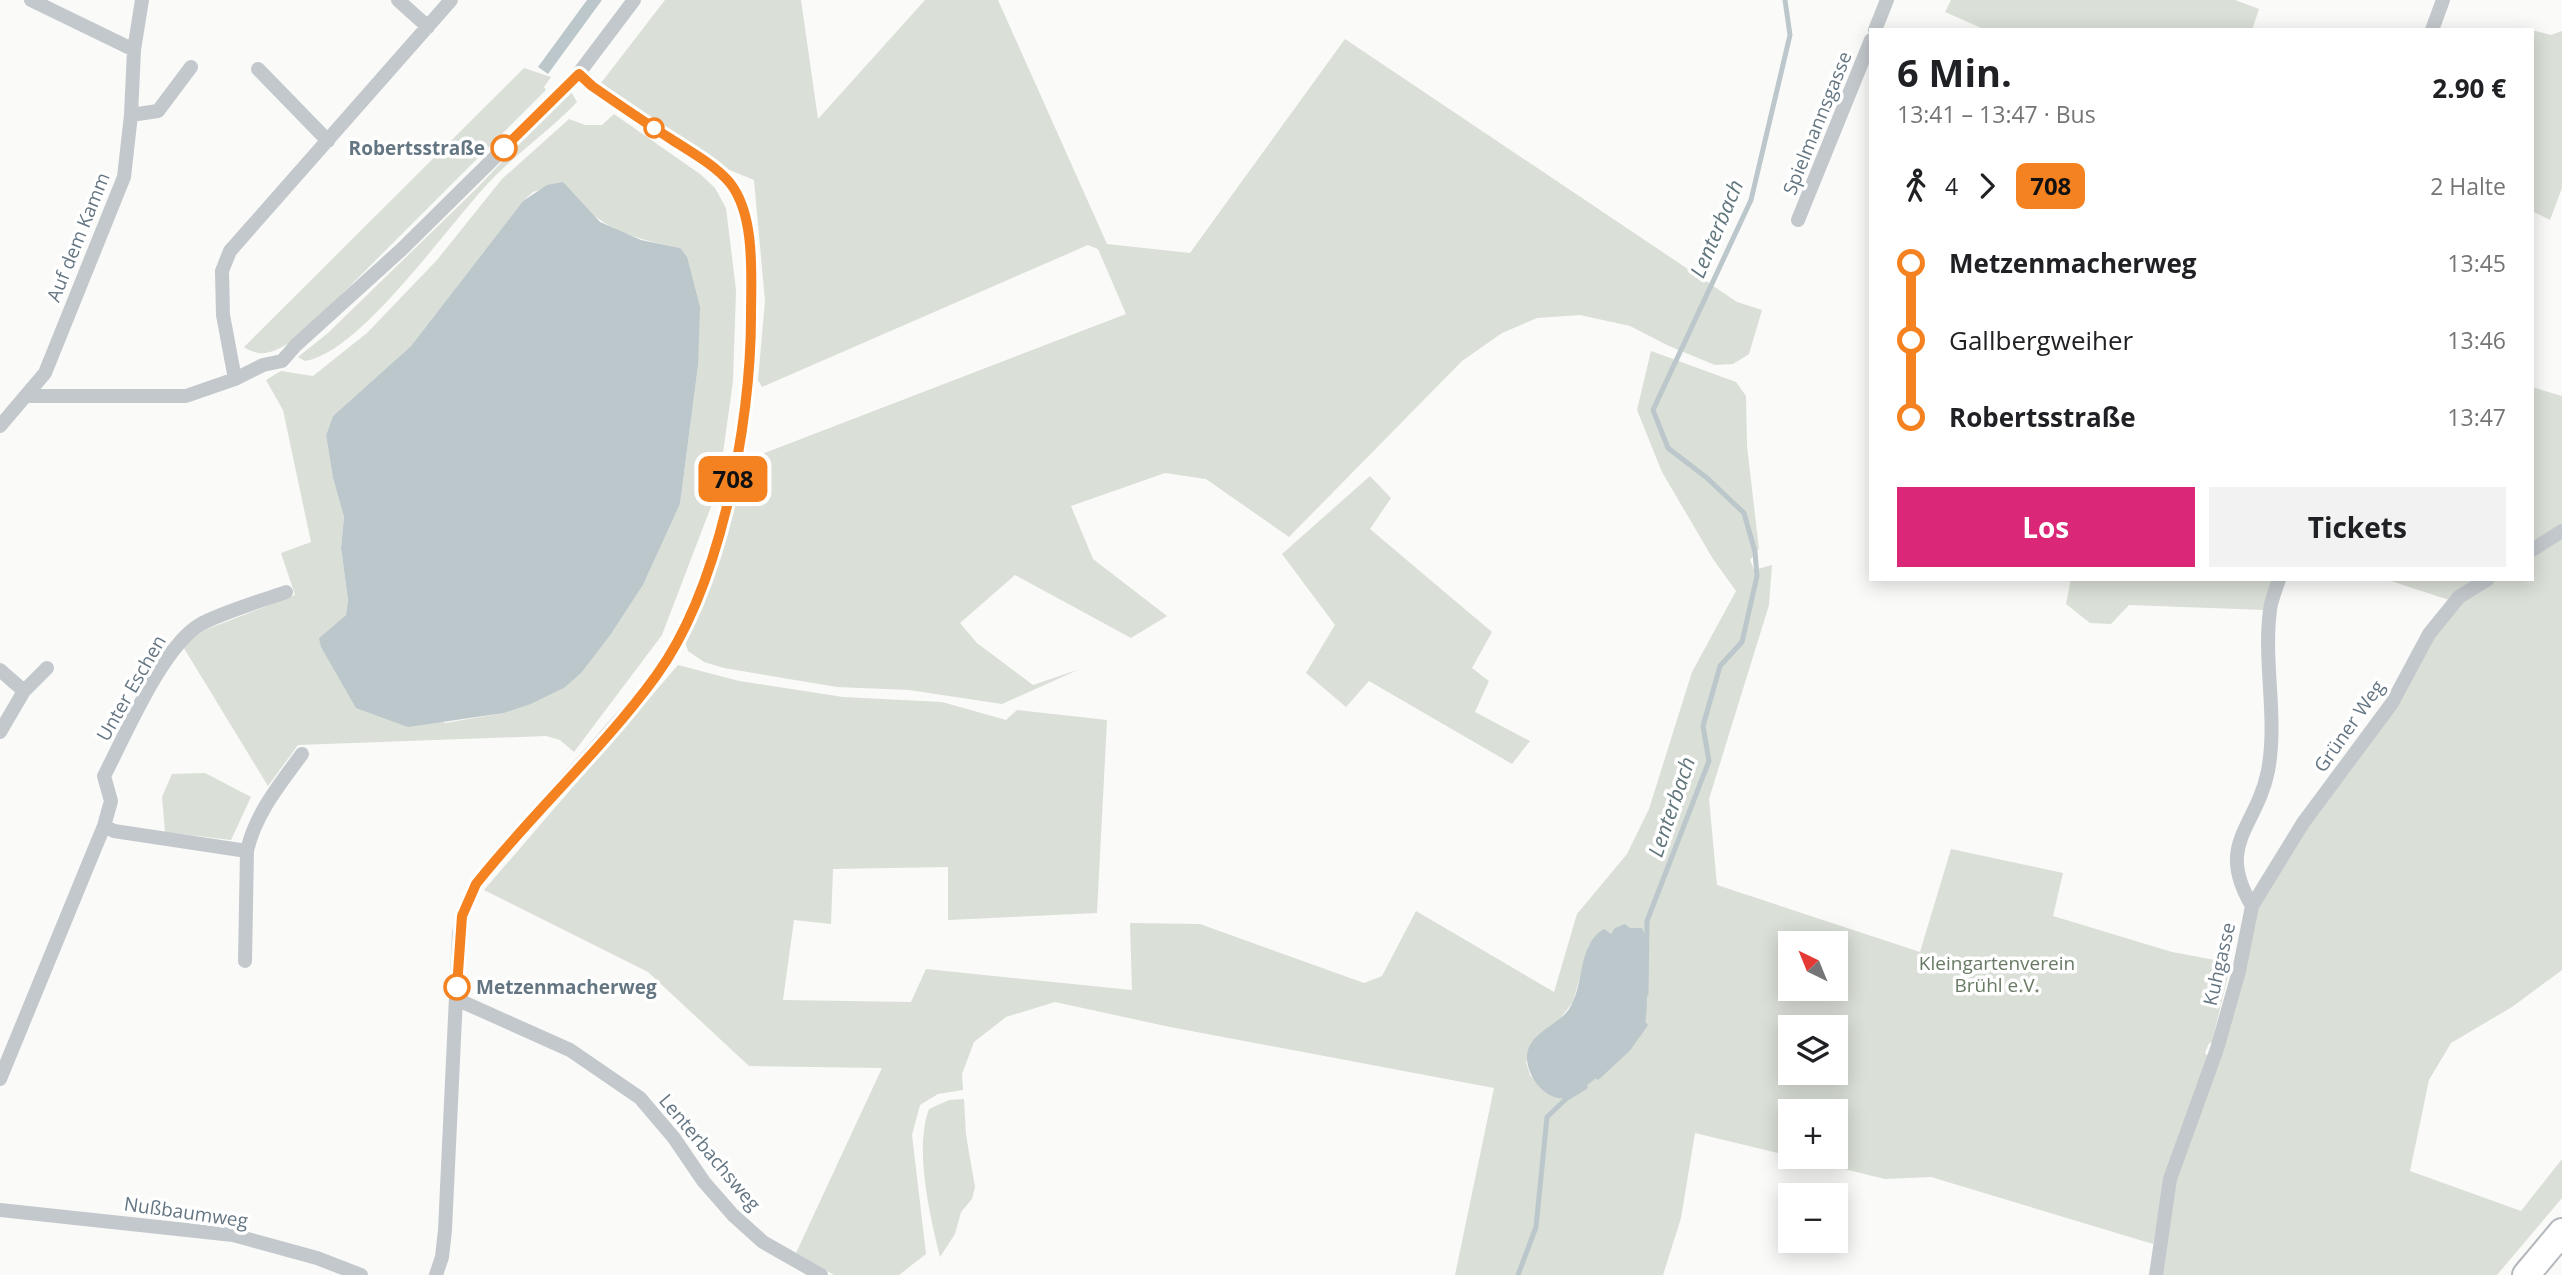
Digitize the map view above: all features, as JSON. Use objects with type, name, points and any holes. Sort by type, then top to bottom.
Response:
[{"type":"highway","points":[[2526,1275],[2562,1232]]},
{"type":"street","points":[[31,0],[134,50]]},
{"type":"street","name":"Auf dem Kamm","points":[[0,426],[44,373],[124,177],[131,115],[134,50],[142,0]]},
{"type":"street","points":[[398,0],[428,27]]},
{"type":"street","points":[[235,379],[223,315],[222,271],[230,251],[451,0]]},
{"type":"street","points":[[27,396],[186,396],[235,379],[263,365],[282,361],[296,345],[402,249],[579,74],[634,0]]},
{"type":"street","points":[[1876,28],[1887,0]]},
{"type":"street","points":[[2433,28],[2443,0]]},
{"type":"street","name":"Spielmannsgasse","points":[[1798,220],[1869,45]]},
{"type":"street","points":[[131,115],[158,111],[191,67]]},
{"type":"street","points":[[258,69],[328,141]]},
{"type":"street","points":[[436,1275],[442,1257],[445,1230],[462,916],[476,884],[650,684],[673,650],[710,563],[736,467],[749,382],[750,242],[742,207],[730,184],[708,164],[592,86],[579,74]]},
{"type":"street","points":[[2534,549],[2562,531]]},
{"type":"street","name":"Kuhgasse","points":[[2156,1275],[2170,1179],[2215,1056],[2239,971],[2252,906],[2243,891],[2237,872],[2236,852],[2262,793],[2268,770],[2272,705],[2268,645],[2270,609],[2278,581]]},
{"type":"street","name":"Grüner Weg","points":[[2252,906],[2303,823],[2392,703],[2429,634],[2459,597],[2485,581]]},
{"type":"street","name":"Unter Eschen","points":[[0,1079],[104,826],[111,801],[104,776],[163,665],[180,640],[201,624],[286,592]]},
{"type":"street","points":[[0,732],[24,691],[47,668]]},
{"type":"street","points":[[0,670],[24,691]]},
{"type":"street","points":[[245,961],[247,851],[251,832],[302,754]]},
{"type":"street","points":[[104,826],[114,831],[247,851]]},
{"type":"street","name":"Lenterbachsweg","points":[[456,999],[570,1050],[640,1098],[674,1138],[704,1182],[733,1215],[763,1242],[821,1275]]},
{"type":"street","name":"Nußbaumweg","points":[[0,1210],[233,1235],[317,1258],[361,1275]]},
{"type":"green space","points":[[665,0],[801,0],[818,119],[925,0],[998,0],[1107,244],[1190,253],[1345,39],[1737,302],[1762,310],[1749,354],[1733,364],[1715,365],[1630,326],[1580,315],[1537,318],[1502,333],[1462,361],[1289,537],[1206,479],[1165,473],[1071,506],[1093,559],[1167,616],[1131,638],[1015,575],[960,623],[977,643],[1033,685],[1080,669],[1002,704],[909,690],[837,687],[724,668],[704,662],[688,651],[685,641],[721,553],[744,461],[1126,314],[1098,249],[1088,245],[762,387],[758,380],[765,301],[754,180],[725,168],[601,83]]},
{"type":"green space","points":[[1951,0],[2235,0],[2259,9],[2253,28],[1981,28],[1945,12]]},
{"type":"green space","points":[[2534,31],[2551,35],[2562,31],[2562,188],[2550,220],[2534,212]]},
{"type":"green space","points":[[524,68],[551,77],[544,87],[546,90],[298,338],[265,353],[244,347]]},
{"type":"green space","points":[[570,90],[577,102],[497,174],[380,309],[328,352],[305,361],[298,357],[328,333],[478,187]]},
{"type":"green space","points":[[614,114],[700,174],[715,188],[726,208],[736,290],[733,381],[723,453],[712,504],[662,635],[574,752],[560,740],[546,736],[298,745],[268,786],[182,645],[205,630],[295,595],[281,553],[311,542],[283,410],[266,380],[281,371],[313,376],[367,333],[437,260],[502,179],[569,119],[585,125],[602,125]],"holes":[[[563,182],[601,221],[614,228],[680,248],[698,366],[680,504],[643,585],[611,634],[564,688],[504,713],[445,723],[319,638],[346,615],[348,600],[341,548],[344,517],[333,478],[326,435],[333,416],[411,346],[523,201],[533,192]]]},
{"type":"green space","name":"Kleingartenverein Brühl e.V.","points":[[1651,351],[1736,382],[1746,396],[1747,446],[1759,549],[1750,560],[1754,570],[1772,565],[1769,605],[1709,799],[1717,885],[1920,952],[1951,849],[2063,873],[2053,916],[2172,952],[2231,963],[2212,1042],[2205,1053],[2210,1059],[2170,1161],[2153,1244],[1931,1177],[1885,1179],[1844,1169],[1848,1169],[1848,1099],[1778,1099],[1778,1153],[1695,1133],[1681,1218],[1663,1275],[1455,1275],[1494,1088],[1170,1027],[1055,1002],[1006,1017],[974,1042],[962,1074],[963,1090],[938,1094],[920,1105],[912,1135],[926,1254],[899,1275],[834,1275],[796,1253],[882,1068],[749,1066],[648,972],[484,890],[678,665],[739,681],[843,697],[942,702],[1006,720],[1017,710],[1107,720],[1097,913],[948,920],[948,867],[833,869],[831,924],[794,920],[783,1000],[911,1002],[926,969],[1132,990],[1130,923],[1200,924],[1364,983],[1382,976],[1416,911],[1554,992],[1577,914],[1627,854],[1649,809],[1692,672],[1736,591],[1713,559],[1662,472],[1637,410]],"holes":[[[1642,928],[1647,943],[1645,1027],[1541,1087],[1530,1075],[1526,1062],[1573,1002],[1589,944],[1611,934]]]},
{"type":"green space","points":[[2534,388],[2562,396],[2562,525],[2534,541]]},
{"type":"green space","points":[[1370,476],[1391,498],[1370,529],[1492,632],[1472,668],[1489,681],[1475,712],[1530,741],[1512,764],[1369,681],[1346,707],[1306,673],[1335,625],[1282,554]]},
{"type":"green space","points":[[2562,535],[2562,970],[2512,1007],[2451,1043],[2429,1080],[2410,1171],[2521,1211],[2562,1159],[2562,1198],[2497,1275],[2161,1275],[2176,1182],[2258,907],[2297,840],[2436,633],[2465,599],[2491,581],[2534,581],[2534,554]]},
{"type":"green space","points":[[2071,581],[2273,581],[2265,610],[2129,605],[2111,624],[2090,623],[2066,604]]},
{"type":"green space","points":[[2391,581],[2473,581],[2449,600]]},
{"type":"green space","points":[[205,773],[251,797],[231,840],[165,832],[162,797],[172,774]]},
{"type":"green space","points":[[964,1099],[966,1135],[975,1187],[972,1199],[961,1212],[955,1234],[940,1257],[925,1183],[925,1125],[929,1109],[949,1100]]},
{"type":"shaded area","points":[[587,0],[602,0],[548,74],[538,67]]},
{"type":"shaded area","points":[[563,182],[600,222],[641,240],[680,248],[687,257],[700,307],[698,366],[680,504],[643,585],[611,634],[581,673],[564,688],[504,713],[408,727],[356,708],[321,647],[319,638],[346,615],[348,600],[341,548],[344,517],[333,478],[326,435],[333,416],[411,346],[523,201],[547,185]]},
{"type":"shaded area","points":[[1625,924],[1630,928],[1642,928],[1647,943],[1644,1028],[1620,1056],[1583,1088],[1565,1098],[1549,1095],[1531,1075],[1527,1058],[1531,1043],[1569,1009],[1574,1000],[1585,955],[1595,936],[1604,929],[1611,934],[1615,928]]},
{"type":"waterway","name":"Lenterbach","points":[[1646,994],[1647,921],[1709,761],[1703,726],[1720,666],[1742,642],[1757,576],[1755,552],[1744,513],[1707,478],[1668,448],[1653,410],[1751,200],[1790,35],[1785,0]]},
{"type":"waterway","name":"Lenterbach","points":[[1598,1077],[1628,1049],[1645,1025]]},
{"type":"waterway","name":"Lenterbach","points":[[1518,1275],[1536,1227],[1547,1117],[1567,1098],[1585,1087]]},
{"type":"bus line","name":"708","points":[[457,987],[462,916],[476,884],[647,688],[673,650],[691,613],[710,563],[736,467],[749,382],[750,242],[742,207],[730,184],[708,164],[592,86],[579,74],[504,148]]},
{"type":"place","name":"Robertsstraße","points":[[504,148]]},
{"type":"place","name":"Metzenmacherweg","points":[[457,987]]}]
